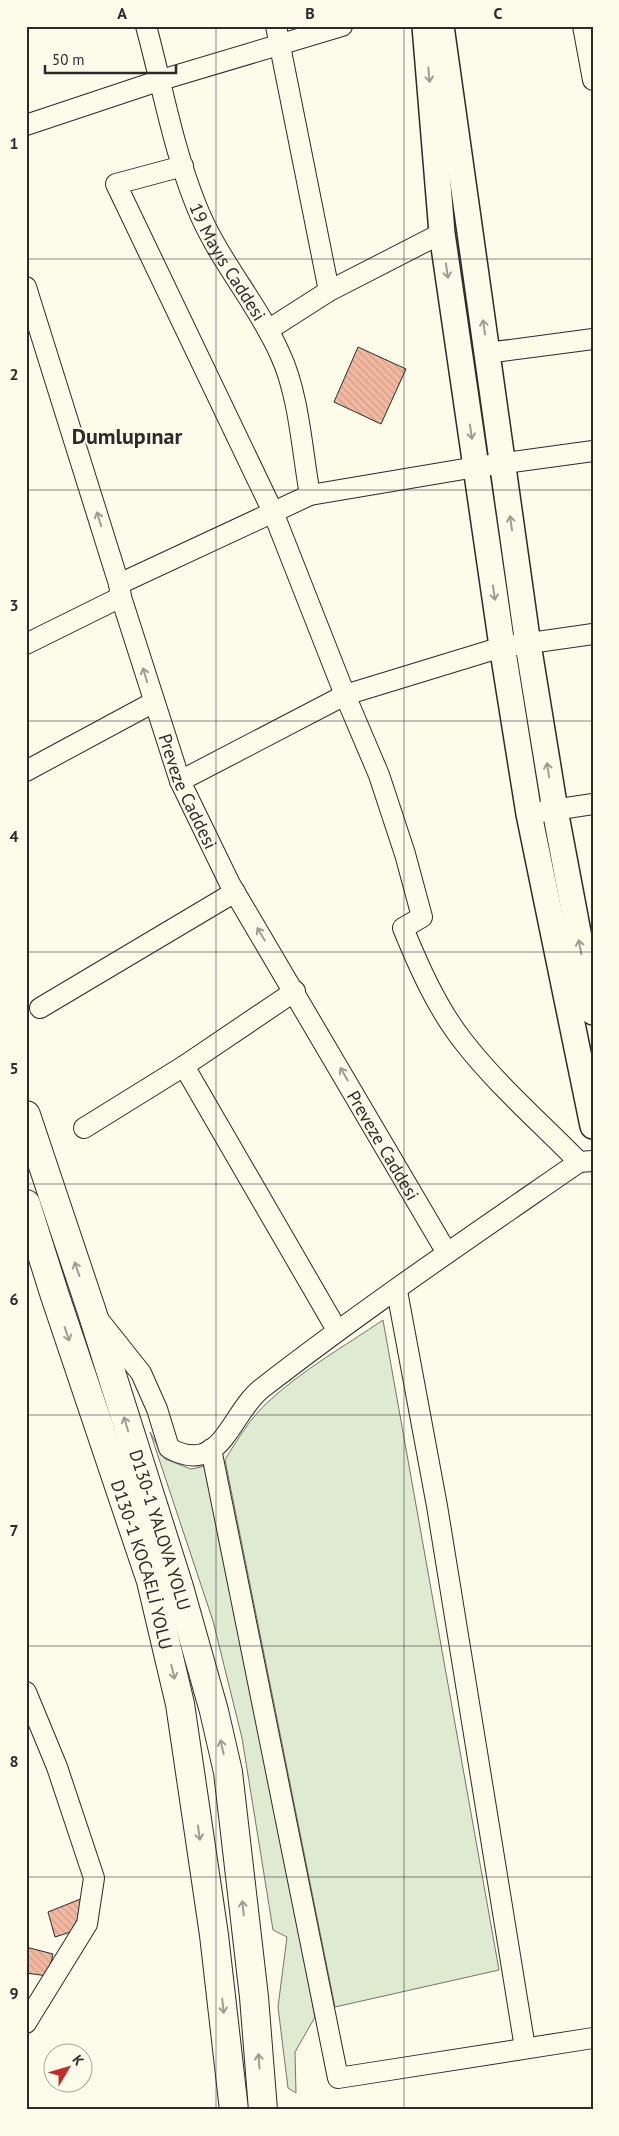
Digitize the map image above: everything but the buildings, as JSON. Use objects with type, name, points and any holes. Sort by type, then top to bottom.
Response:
[{"type":"highway","name":"D130-1 YALOVA YOLU","points":[[26,1115],[91,1309],[182,1596],[214,1711],[228,1772],[254,1997],[263,2110]]},
{"type":"highway","name":"D130-1 KOCAELİ YOLU","points":[[26,1204],[58,1306],[151,1581],[180,1704],[216,1946],[234,2110]]},
{"type":"main road","points":[[425,26],[442,232],[502,647],[529,814],[589,1085],[593,1126]]},
{"type":"main road","points":[[441,26],[528,643],[554,810],[593,1012]]},
{"type":"street","name":"19 Mayıs Caddesi","points":[[146,26],[195,204],[207,231],[268,330],[281,355],[292,394],[310,495]]},
{"type":"street","points":[[26,125],[161,80],[278,35],[342,26]]},
{"type":"street","points":[[584,26],[593,80]]},
{"type":"street","points":[[278,35],[328,291]]},
{"type":"street","points":[[91,1309],[141,1373],[157,1409],[169,1448],[184,1456],[203,1455],[221,1443],[253,1396],[337,1330],[397,1291],[447,1253],[586,1162],[481,1062],[462,1040],[420,970],[402,928],[422,917],[405,854],[379,775],[345,695],[273,512],[116,184],[183,166]]},
{"type":"street","points":[[268,330],[328,291],[442,232]]},
{"type":"street","name":"Preveze Caddesi","points":[[28,299],[180,781],[235,892],[295,991],[447,1253]]},
{"type":"street","points":[[487,353],[593,339]]},
{"type":"street","points":[[26,644],[120,590],[310,495],[476,467],[593,451]]},
{"type":"street","points":[[180,781],[345,695],[502,647],[593,634]]},
{"type":"street","points":[[26,771],[154,702]]},
{"type":"street","points":[[529,814],[593,804]]},
{"type":"street","points":[[40,1008],[235,892]]},
{"type":"street","points":[[84,1128],[184,1066],[295,991]]},
{"type":"street","points":[[184,1066],[337,1330]]},
{"type":"street","points":[[397,1291],[437,1506],[525,2048]]},
{"type":"street","points":[[211,1449],[338,2078],[593,2038]]},
{"type":"street","points":[[26,1692],[57,1767],[94,1878],[86,1924],[32,1997],[26,2023]]},
{"type":"green space","points":[[383,1320],[499,1970],[335,2007],[225,1460],[250,1422],[281,1390]]},
{"type":"green space","points":[[150,1432],[165,1459],[191,1469],[211,1465],[315,2017],[295,2052],[296,2093],[288,2088],[278,2007],[287,1937],[273,1930],[242,1738],[213,1621]]},
{"type":"district","name":"Dumlupınar","points":[[127,436]]}]
